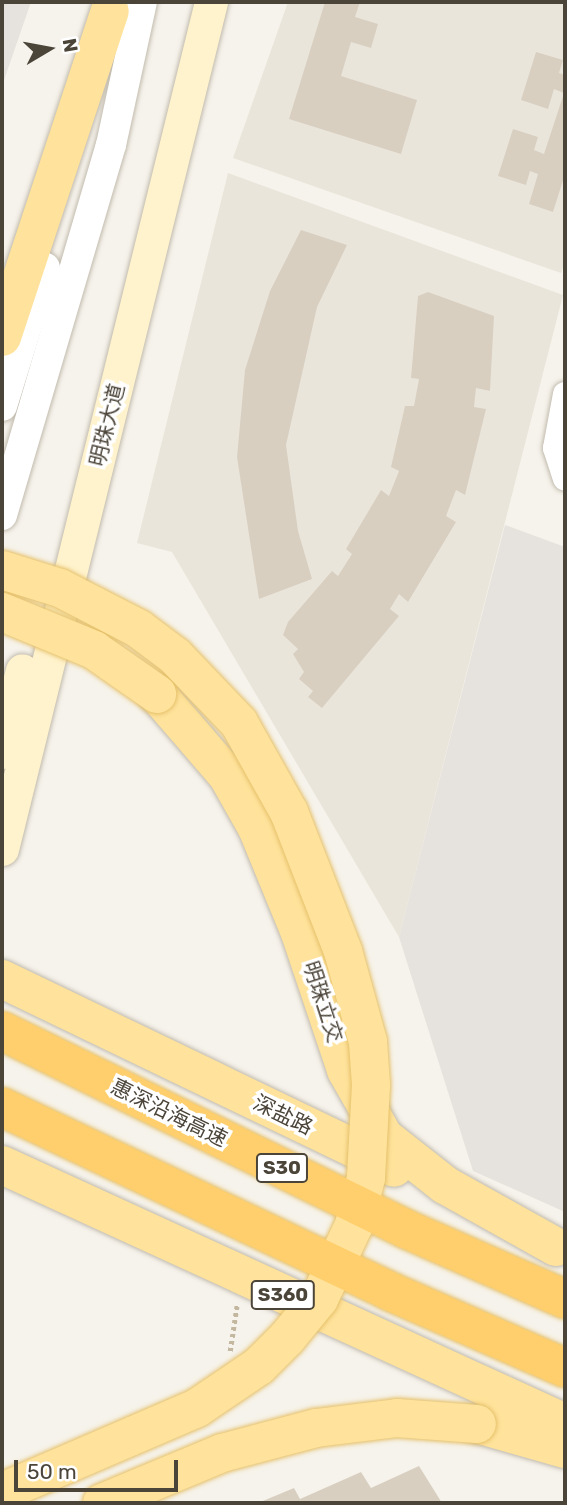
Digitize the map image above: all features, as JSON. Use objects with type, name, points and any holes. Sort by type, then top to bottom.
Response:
[{"type":"highway","name":"惠深沿海高速","points":[[2,1031],[406,1229],[565,1301]]},
{"type":"highway","points":[[2,1107],[377,1286],[565,1366]]},
{"type":"main road","name":"明珠大道","points":[[2,752],[188,2]]},
{"type":"main road","name":"明珠大道","points":[[2,849],[211,2]]},
{"type":"main road","points":[[2,337],[121,5]]},
{"type":"main road","points":[[2,570],[60,588],[139,629],[176,656],[239,723],[289,812],[356,990],[368,1042],[371,1108],[366,1178],[354,1224],[319,1299],[287,1338],[259,1366],[197,1408],[2,1492]]},
{"type":"main road","name":"明珠立交","points":[[2,612],[93,650],[157,694],[227,775],[257,828],[300,933],[345,1070],[384,1138],[445,1185],[561,1249]]},
{"type":"main road","name":"深盐路","points":[[2,979],[561,1249]]},
{"type":"main road","points":[[2,1037],[411,1238],[565,1301]]},
{"type":"main road","points":[[2,1100],[92,1146],[565,1366]]},
{"type":"main road","name":"S360","points":[[2,1165],[565,1423]]},
{"type":"main road","points":[[102,1503],[222,1454],[316,1428],[397,1418],[477,1424],[565,1449]]},
{"type":"street","points":[[2,406],[121,5]]},
{"type":"street","points":[[2,514],[104,170],[121,5]]},
{"type":"street","points":[[565,394],[555,448],[565,478]]},
{"type":"path","points":[[229,1362],[238,1295]]},
{"type":"shaded area","points":[[2,2],[31,2],[2,86]]},
{"type":"shaded area","points":[[288,2],[565,2],[565,262],[561,273],[233,158]]},
{"type":"shaded area","points":[[228,173],[563,295],[399,937],[172,552],[137,543]]},
{"type":"shaded area","points":[[505,525],[565,547],[565,1212],[473,1171],[399,937]]},
{"type":"building","points":[[325,2],[360,2],[355,17],[378,24],[371,48],[351,42],[341,76],[417,100],[401,154],[289,119]]},
{"type":"building","points":[[536,52],[563,60],[559,73],[565,75],[565,174],[553,212],[529,204],[538,174],[530,171],[526,185],[498,176],[513,129],[538,137],[534,150],[544,154],[564,93],[554,89],[548,109],[521,100]]},
{"type":"building","points":[[301,230],[347,245],[317,307],[286,445],[298,531],[312,579],[259,599],[237,457],[245,370],[270,291]]},
{"type":"building","points":[[428,292],[494,316],[490,391],[476,388],[474,407],[486,409],[465,495],[456,490],[446,516],[456,522],[408,602],[399,594],[390,609],[399,616],[322,708],[308,697],[313,691],[299,679],[304,672],[293,654],[298,649],[283,635],[288,622],[332,571],[338,576],[352,554],[346,549],[381,490],[389,496],[399,471],[391,467],[405,406],[414,406],[419,379],[411,378],[418,296]]},
{"type":"building","points":[[419,1466],[442,1503],[258,1503],[294,1488],[300,1499],[361,1472],[371,1488]]}]
